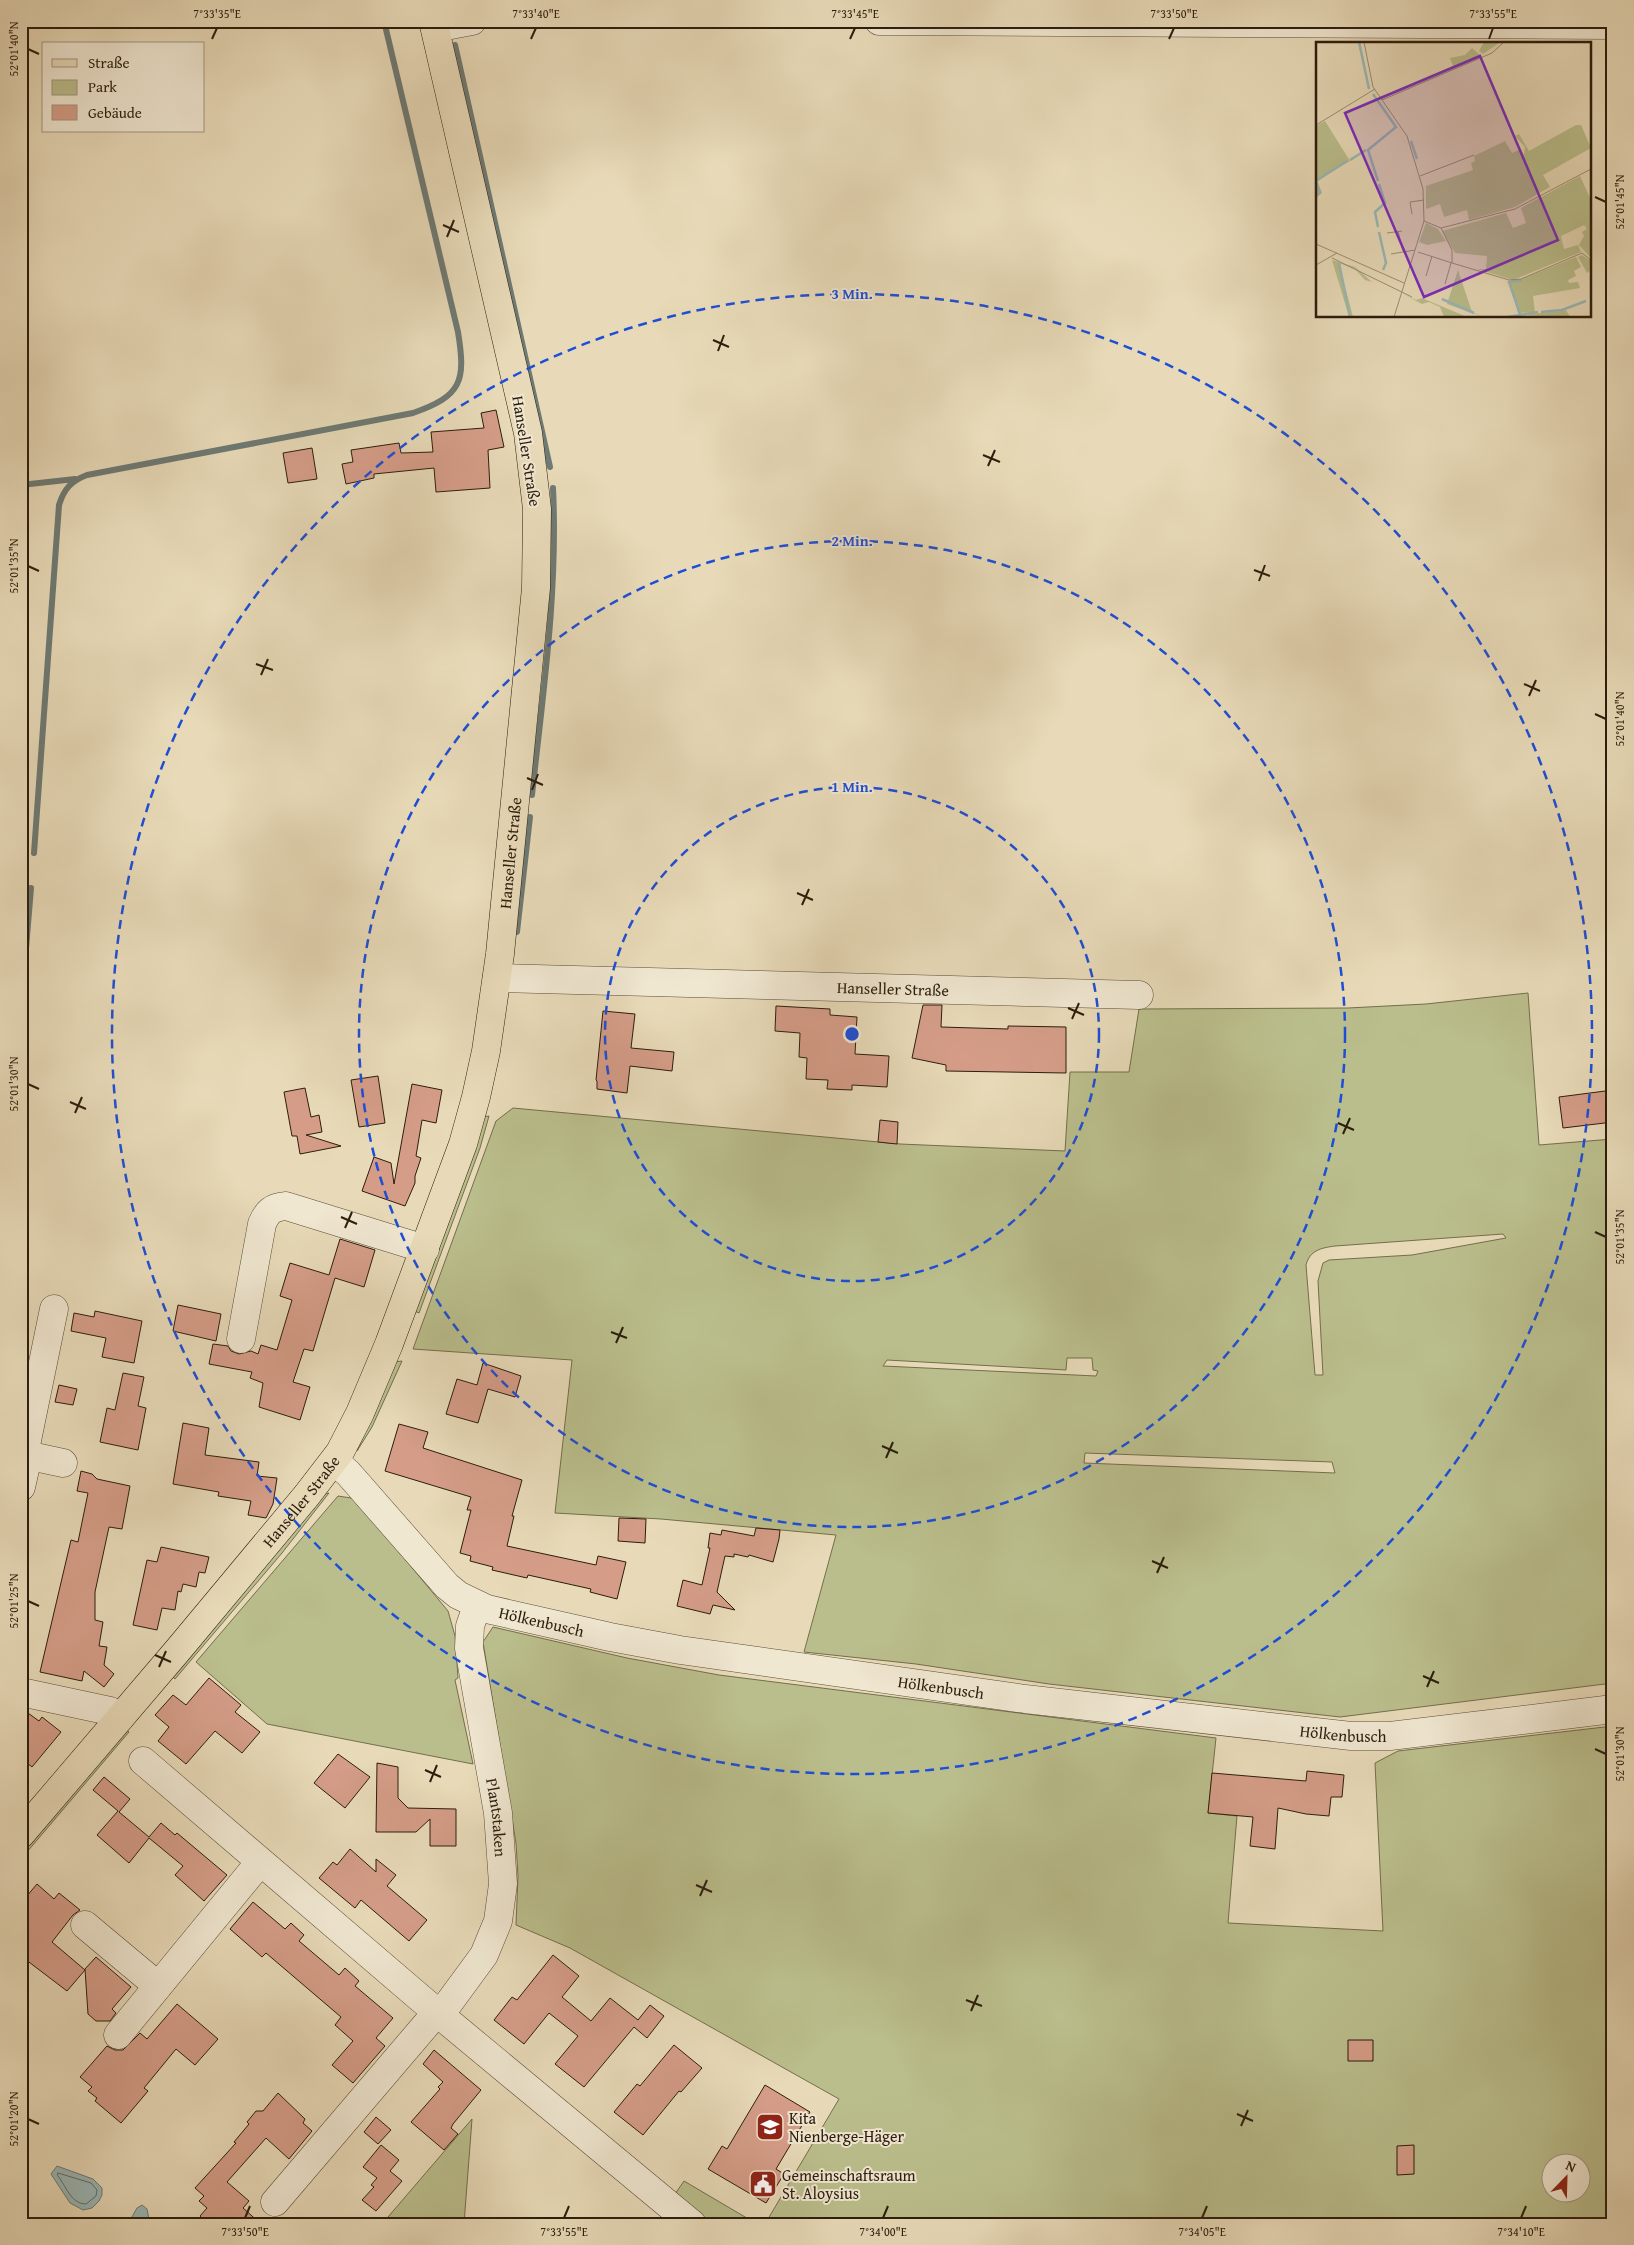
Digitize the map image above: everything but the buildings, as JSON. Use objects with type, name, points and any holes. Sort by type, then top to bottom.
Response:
[{"type":"main road","name":"Hanseller Straße","points":[[21,1834],[307,1496],[334,1461],[369,1393],[425,1249],[469,1126],[486,1051],[497,978],[535,598],[537,509],[528,433],[434,25]]},
{"type":"street","points":[[434,25],[472,21]]},
{"type":"street","points":[[879,21],[1613,25]]},
{"type":"street","name":"Hanseller Straße","points":[[497,978],[1139,995]]},
{"type":"street","points":[[241,1339],[262,1224],[272,1208],[286,1206],[425,1249]]},
{"type":"street","points":[[21,1487],[24,1455],[54,1310]]},
{"type":"street","points":[[24,1455],[63,1462]]},
{"type":"street","name":"Hölkenbusch","points":[[334,1461],[348,1473],[447,1586],[458,1595],[477,1606],[610,1637],[689,1651],[1025,1698],[1331,1735],[1390,1736],[1613,1708]]},
{"type":"street","name":"Plantstaken","points":[[275,2202],[439,2014],[484,1955],[498,1921],[503,1884],[498,1813],[469,1648],[470,1626],[477,1606]]},
{"type":"street","points":[[21,1692],[110,1711],[120,1718]]},
{"type":"street","points":[[143,1761],[439,2014],[692,2224]]},
{"type":"street","points":[[118,2035],[260,1862]]},
{"type":"street","points":[[85,1925],[158,1986]]},
{"type":"green space","points":[[1528,993],[1539,1145],[1613,1139],[1613,1683],[1340,1717],[1049,1684],[916,1664],[804,1652],[836,1535],[661,1519],[555,1513],[572,1360],[413,1349],[496,1121],[513,1108],[900,1144],[1065,1151],[1070,1072],[1129,1072],[1139,1009],[1348,1008],[1426,1004]],"holes":[[[1503,1234],[1506,1238],[1412,1255],[1329,1260],[1323,1263],[1318,1281],[1323,1375],[1315,1375],[1306,1265],[1313,1253],[1335,1246]],[[1067,1358],[1092,1358],[1093,1370],[1098,1371],[1096,1376],[883,1366],[887,1360],[1066,1370]],[[1085,1453],[1332,1462],[1335,1473],[1084,1463]]]},
{"type":"green space","points":[[489,1116],[480,1148],[419,1313],[414,1311],[482,1117]]},
{"type":"green space","points":[[402,1361],[372,1427],[357,1451],[394,1362]]},
{"type":"green space","points":[[329,1493],[282,1553],[175,1679],[171,1675],[324,1494]]},
{"type":"green space","points":[[338,1496],[351,1498],[360,1505],[448,1611],[455,1636],[458,1678],[455,1680],[473,1764],[267,1724],[196,1662]]},
{"type":"green space","points":[[493,1627],[627,1658],[719,1675],[1216,1738],[1208,1813],[1237,1816],[1228,1923],[1383,1931],[1375,1763],[1398,1751],[1613,1726],[1613,2224],[765,2224],[839,2099],[570,1948],[516,1925],[518,1876],[516,1843],[483,1642]]},
{"type":"green space","points":[[125,1729],[129,1732],[21,1859],[21,1851]]},
{"type":"green space","points":[[472,2119],[464,2224],[382,2224]]},
{"type":"green space","points":[[684,2181],[757,2224],[706,2224],[675,2194]]},
{"type":"water","points":[[57,2166],[93,2179],[102,2188],[102,2195],[99,2201],[92,2208],[83,2210],[70,2203],[51,2174]]},
{"type":"water","points":[[142,2205],[147,2209],[150,2224],[128,2224],[137,2208]]},
{"type":"waterway","points":[[34,853],[59,505],[63,494],[69,486],[87,475],[413,413],[442,400],[451,393],[457,384],[461,363],[458,332],[384,21]]},
{"type":"waterway","points":[[455,45],[550,467]]},
{"type":"waterway","points":[[21,485],[75,479]]},
{"type":"waterway","points":[[532,795],[545,680],[551,604],[554,527],[553,488]]},
{"type":"waterway","points":[[517,932],[530,817]]},
{"type":"waterway","points":[[21,1009],[31,888]]},
{"type":"place","name":"Kita Nienberge-Häger","points":[[770,2127]]},
{"type":"place","name":"Gemeinschaftsraum St. Aloysius","points":[[763,2184]]}]
